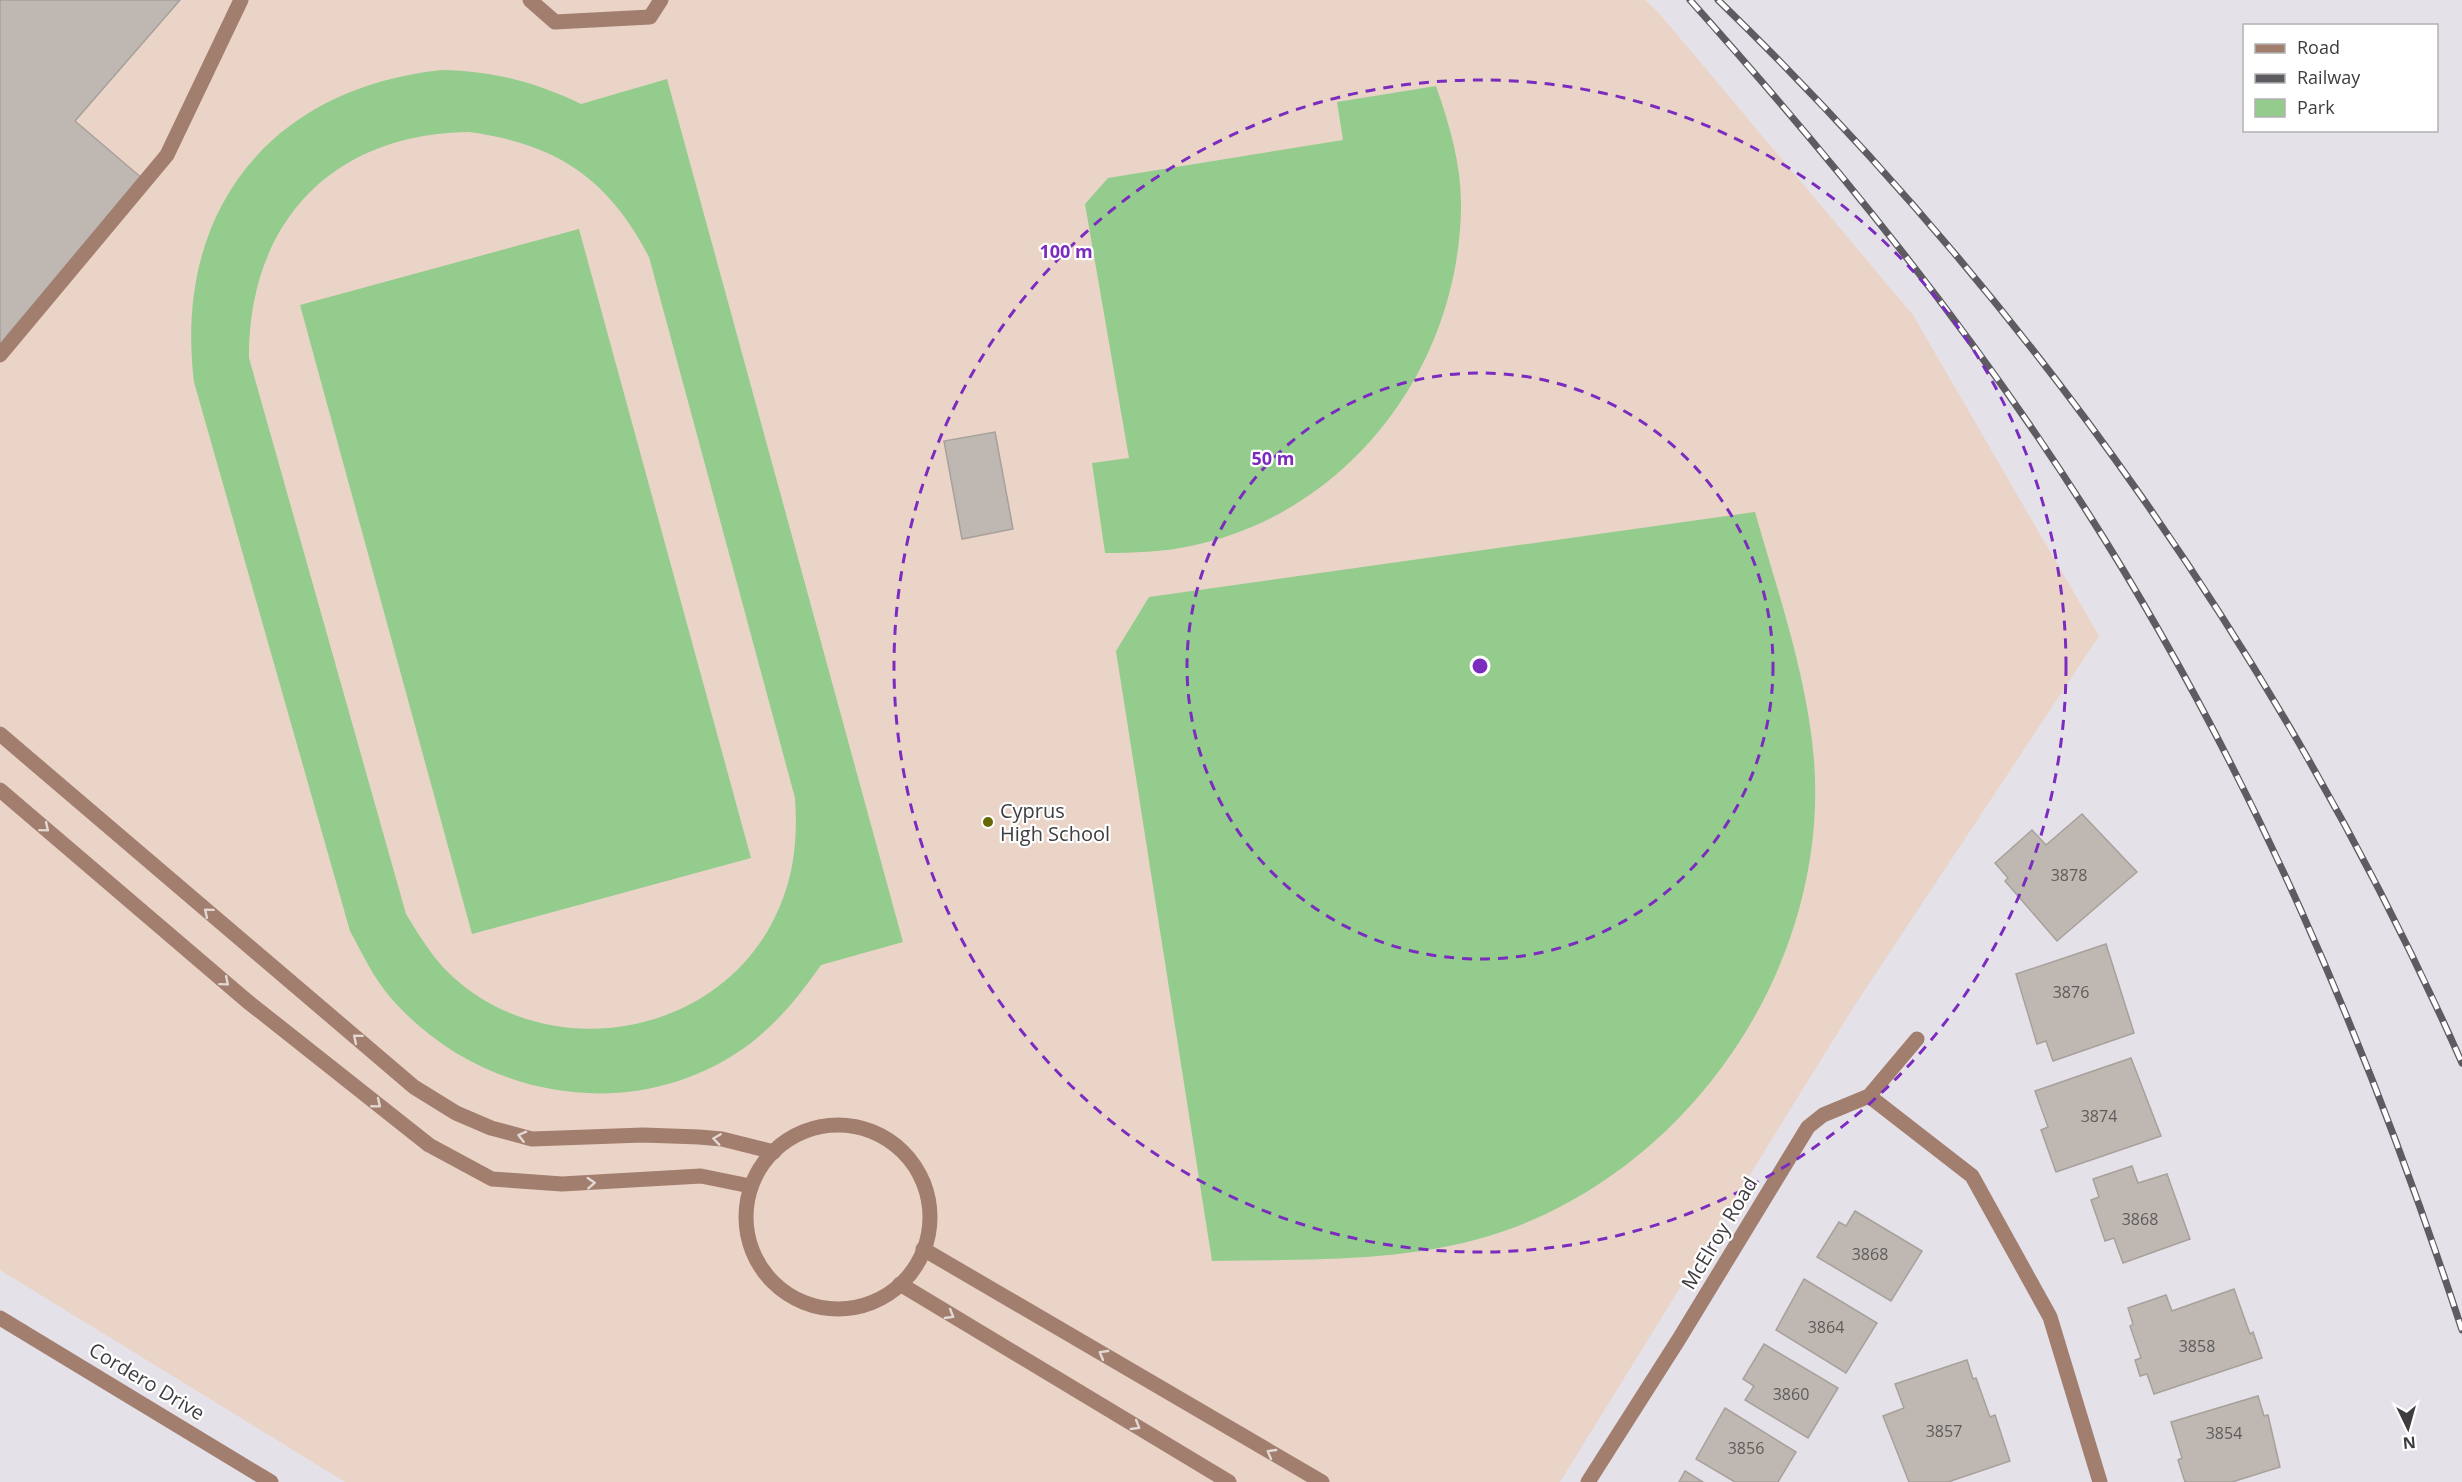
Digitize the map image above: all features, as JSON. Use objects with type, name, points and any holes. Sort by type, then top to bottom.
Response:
[{"type":"street","points":[[0,355],[166,155],[241,0]]},
{"type":"street","points":[[530,0],[555,22],[650,17],[661,0]]},
{"type":"street","points":[[0,734],[414,1087],[456,1113],[491,1128],[532,1139],[643,1135],[699,1137],[722,1139],[774,1152]]},
{"type":"street","points":[[0,790],[248,1001],[420,1138],[492,1179],[562,1184],[701,1176],[750,1186]]},
{"type":"street","name":"McElroy Road","points":[[1588,1482],[1679,1339],[1808,1127],[1822,1115],[1869,1096],[1917,1039]]},
{"type":"street","points":[[1869,1096],[1972,1176],[2050,1317],[2100,1482]]},
{"type":"street","points":[[846,1125],[876,1132],[901,1149],[919,1173],[929,1202],[929,1232],[919,1261],[900,1284],[874,1301],[845,1309],[814,1306],[785,1293],[764,1273],[750,1246],[745,1216],[750,1186],[765,1159],[788,1139],[816,1127],[846,1125]]},
{"type":"street","points":[[923,1249],[1322,1482]]},
{"type":"street","points":[[900,1284],[1229,1482]]},
{"type":"street","name":"Cordero Drive","points":[[0,1318],[271,1482]]},
{"type":"shaded area","name":"Cyprus High School","points":[[0,0],[1645,0],[1658,12],[1913,315],[2099,636],[1853,1008],[1560,1482],[345,1482],[0,1270]]},
{"type":"green space","points":[[442,70],[461,71],[513,79],[581,104],[667,79],[903,942],[821,965],[789,1007],[751,1043],[707,1070],[660,1086],[611,1093],[562,1091],[514,1080],[468,1060],[427,1032],[390,997],[378,981],[350,931],[194,382],[192,320],[200,264],[218,213],[246,169],[282,132],[328,102],[381,82]],"holes":[[[469,132],[528,145],[577,169],[616,206],[649,257],[795,798],[795,845],[786,891],[773,921],[745,962],[708,994],[666,1015],[619,1027],[571,1028],[524,1018],[480,998],[442,966],[406,914],[249,358],[253,310],[264,266],[282,227],[308,195],[339,168],[377,149],[420,136]]]},
{"type":"green space","points":[[1436,86],[1450,131],[1461,193],[1455,268],[1440,324],[1416,377],[1384,425],[1345,467],[1299,502],[1248,529],[1180,548],[1148,552],[1105,553],[1092,463],[1129,458],[1085,204],[1108,178],[1343,140],[1337,102]]},
{"type":"green space","points":[[579,229],[751,858],[472,934],[300,305]]},
{"type":"green space","points":[[1755,512],[1790,634],[1805,697],[1814,760],[1813,837],[1798,913],[1771,985],[1732,1053],[1684,1113],[1626,1165],[1561,1207],[1489,1236],[1455,1245],[1386,1255],[1352,1258],[1212,1261],[1116,651],[1149,597]]},
{"type":"building","points":[[0,0],[180,0],[75,121],[143,179],[0,345]]},
{"type":"building","points":[[995,432],[1013,529],[962,539],[944,441]]},
{"type":"building","points":[[2082,814],[2137,872],[2057,941],[2005,881],[2008,878],[1995,863],[2032,830],[2046,845]]},
{"type":"building","points":[[2106,944],[2134,1033],[2053,1061],[2046,1041],[2037,1044],[2016,974]]},
{"type":"building","points":[[2131,1058],[2161,1136],[2056,1172],[2041,1130],[2048,1127],[2035,1091]]},
{"type":"building","points":[[2132,1166],[2138,1183],[2167,1174],[2190,1239],[2123,1263],[2114,1238],[2105,1241],[2091,1200],[2099,1197],[2093,1179]]},
{"type":"building","points":[[1855,1211],[1922,1251],[1891,1301],[1817,1257],[1839,1222],[1846,1226]]},
{"type":"building","points":[[1804,1279],[1877,1323],[1846,1373],[1776,1330]]},
{"type":"building","points":[[2234,1289],[2250,1334],[2253,1332],[2262,1358],[2154,1394],[2147,1374],[2140,1376],[2135,1360],[2141,1358],[2130,1326],[2133,1324],[2128,1308],[2166,1295],[2172,1311]]},
{"type":"building","points":[[1764,1344],[1838,1388],[1808,1438],[1745,1400],[1754,1386],[1743,1379]]},
{"type":"building","points":[[1967,1360],[1990,1417],[1995,1415],[2010,1461],[1948,1482],[1909,1482],[1883,1416],[1904,1408],[1895,1384]]},
{"type":"building","points":[[2258,1396],[2264,1416],[2268,1415],[2280,1467],[2232,1482],[2185,1482],[2178,1460],[2182,1458],[2171,1422]]},
{"type":"building","points":[[1725,1408],[1796,1452],[1778,1482],[1735,1482],[1696,1459]]},
{"type":"building","points":[[1685,1471],[1703,1482],[1679,1482]]},
{"type":"railway","points":[[1690,0],[1848,184],[1948,311],[2042,442],[2145,607],[2200,705],[2252,806],[2300,908],[2387,1117],[2462,1330]]},
{"type":"railway","points":[[1718,0],[1832,116],[1941,238],[2044,364],[2141,496],[2232,632],[2315,772],[2392,916],[2462,1063]]},
{"type":"place","name":"Cyprus High School","points":[[988,822]]}]
